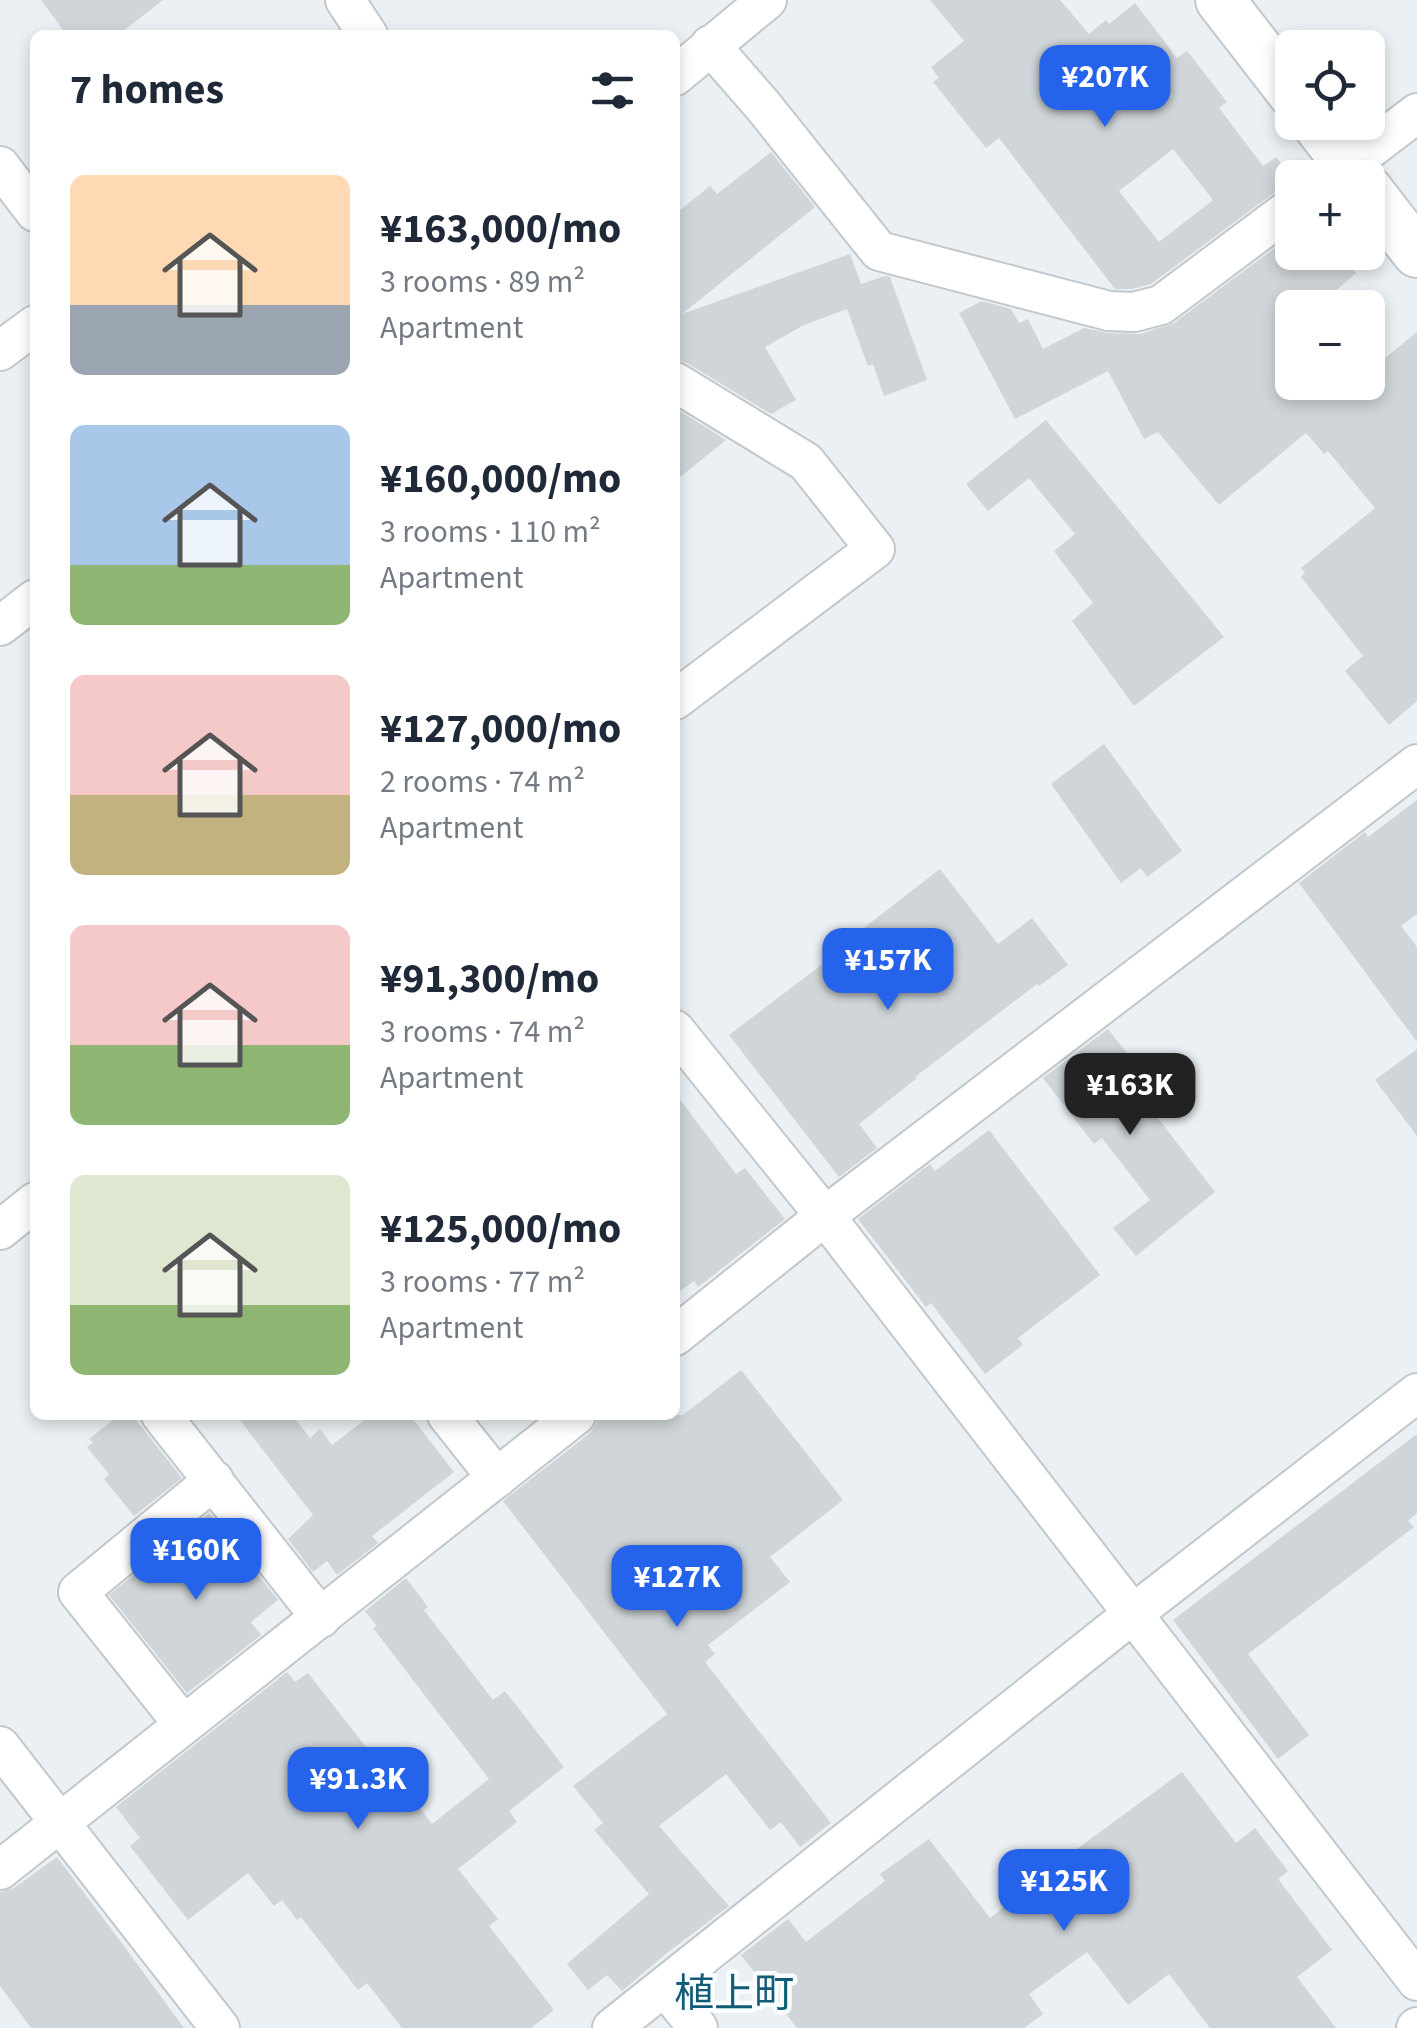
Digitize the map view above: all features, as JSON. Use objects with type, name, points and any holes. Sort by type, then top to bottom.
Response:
[{"type":"street","points":[[344,0],[365,30]]},
{"type":"street","points":[[680,72],[767,0]]},
{"type":"street","points":[[1220,0],[1275,71]]},
{"type":"street","points":[[710,46],[879,250],[1109,311],[1134,312],[1161,305],[1275,220]]},
{"type":"street","points":[[1370,160],[1417,113]]},
{"type":"street","points":[[0,166],[30,205]]},
{"type":"street","points":[[1385,217],[1417,254]]},
{"type":"street","points":[[0,352],[30,329]]},
{"type":"street","points":[[680,385],[806,462],[875,549],[680,696]]},
{"type":"street","points":[[0,626],[30,604]]},
{"type":"street","points":[[680,1332],[825,1216],[1417,764]]},
{"type":"street","points":[[680,1036],[825,1216],[1417,1981]]},
{"type":"street","points":[[0,1230],[30,1206]]},
{"type":"street","points":[[612,2028],[1417,1393]]},
{"type":"street","points":[[165,1420],[320,1618]]},
{"type":"street","points":[[451,1420],[497,1478]]},
{"type":"street","points":[[0,1870],[570,1420]]},
{"type":"street","points":[[183,1724],[78,1592],[214,1480]]},
{"type":"street","points":[[0,1746],[220,2028]]},
{"type":"street","points":[[665,1986],[698,2028]]},
{"type":"building","points":[[41,0],[163,0],[124,30],[63,30]]},
{"type":"building","points":[[930,0],[1060,0],[1089,34],[1135,3],[1177,58],[1187,51],[1227,102],[1219,108],[1263,166],[1276,157],[1278,160],[1275,160],[1275,192],[1151,284],[1115,289],[999,138],[986,148],[933,82],[939,78],[931,67],[964,41]],"holes":[[[1173,149],[1213,200],[1159,242],[1119,191]]]},
{"type":"building","points":[[771,152],[815,207],[682,314],[850,254],[861,284],[890,277],[927,380],[884,396],[847,309],[804,325],[765,347],[796,400],[771,414],[680,361],[680,210],[710,186],[717,194]]},
{"type":"building","points":[[1275,248],[1275,270],[1356,273],[1337,290],[1275,290],[1275,400],[1385,400],[1385,358],[1417,332],[1417,701],[1389,725],[1345,671],[1363,656],[1301,577],[1305,573],[1301,568],[1375,508],[1328,451],[1324,454],[1306,433],[1219,505],[1158,432],[1144,439],[1108,371],[1015,419],[959,313],[982,301],[1011,309],[1019,323],[1028,319],[1043,349],[1084,328],[1140,334],[1174,323]]},
{"type":"building","points":[[680,411],[726,440],[680,477]]},
{"type":"building","points":[[1046,420],[1224,637],[1134,706],[1072,621],[1093,603],[1054,551],[1075,534],[1029,478],[988,511],[966,484]]},
{"type":"building","points":[[1104,744],[1182,851],[1147,877],[1141,868],[1121,883],[1051,784]]},
{"type":"building","points":[[1417,800],[1417,914],[1401,926],[1417,947],[1417,1042],[1299,883],[1365,832],[1368,837]]},
{"type":"building","points":[[940,869],[998,944],[1032,918],[1068,965],[1037,984],[859,1124],[877,1148],[839,1177],[729,1035]]},
{"type":"building","points":[[1108,1029],[1139,1069],[1127,1078],[1215,1192],[1136,1256],[1113,1228],[1150,1200],[1102,1138],[1094,1144],[1043,1078]]},
{"type":"building","points":[[1417,1049],[1417,1136],[1375,1080]]},
{"type":"building","points":[[680,1100],[736,1174],[745,1168],[785,1219],[698,1287],[694,1281],[680,1291]]},
{"type":"building","points":[[989,1130],[1100,1275],[1018,1338],[1023,1345],[985,1374],[931,1303],[926,1307],[858,1219],[930,1164],[935,1171]]},
{"type":"building","points":[[741,1370],[843,1500],[770,1557],[790,1582],[708,1645],[715,1654],[705,1662],[831,1823],[800,1847],[781,1822],[770,1830],[726,1774],[659,1826],[729,1906],[622,1991],[607,1975],[588,1990],[567,1964],[649,1894],[594,1830],[603,1823],[573,1786],[667,1714],[503,1501],[590,1433],[597,1420],[680,1420]]},
{"type":"building","points":[[113,1420],[136,1420],[182,1478],[134,1516],[104,1479],[109,1474],[87,1447],[93,1443],[89,1439]]},
{"type":"building","points":[[240,1420],[296,1420],[310,1438],[320,1429],[332,1445],[364,1420],[414,1420],[454,1472],[372,1536],[378,1543],[337,1575],[327,1561],[313,1572],[288,1539],[313,1515]]},
{"type":"building","points":[[1417,1434],[1417,1513],[1408,1521],[1414,1527],[1248,1654],[1309,1735],[1278,1759],[1173,1620]]},
{"type":"building","points":[[209,1513],[278,1600],[251,1622],[261,1635],[187,1693],[109,1595]]},
{"type":"building","points":[[406,1578],[428,1607],[424,1610],[493,1700],[505,1691],[564,1767],[509,1811],[517,1822],[458,1869],[498,1919],[489,1926],[554,2010],[531,2028],[402,2028],[367,1983],[358,1990],[301,1917],[297,1920],[282,1900],[274,1906],[248,1873],[188,1920],[130,1846],[140,1838],[116,1807],[287,1672],[295,1682],[308,1673],[432,1824],[489,1779],[373,1628],[377,1626],[365,1611]]},
{"type":"building","points":[[1182,1772],[1236,1843],[1255,1828],[1288,1871],[1278,1879],[1332,1950],[1297,1977],[1336,2028],[1210,2028],[1169,1974],[1128,2005],[1087,1952],[1029,1994],[1043,2014],[1024,2028],[797,2028],[741,1955],[788,1919],[806,1942],[885,1881],[880,1874],[929,1839],[990,1918]]},
{"type":"building","points":[[57,1857],[184,2028],[31,2028],[0,1986],[0,1892],[14,1888]]},
{"type":"district","name":"植上町","points":[[734,1993]]}]
